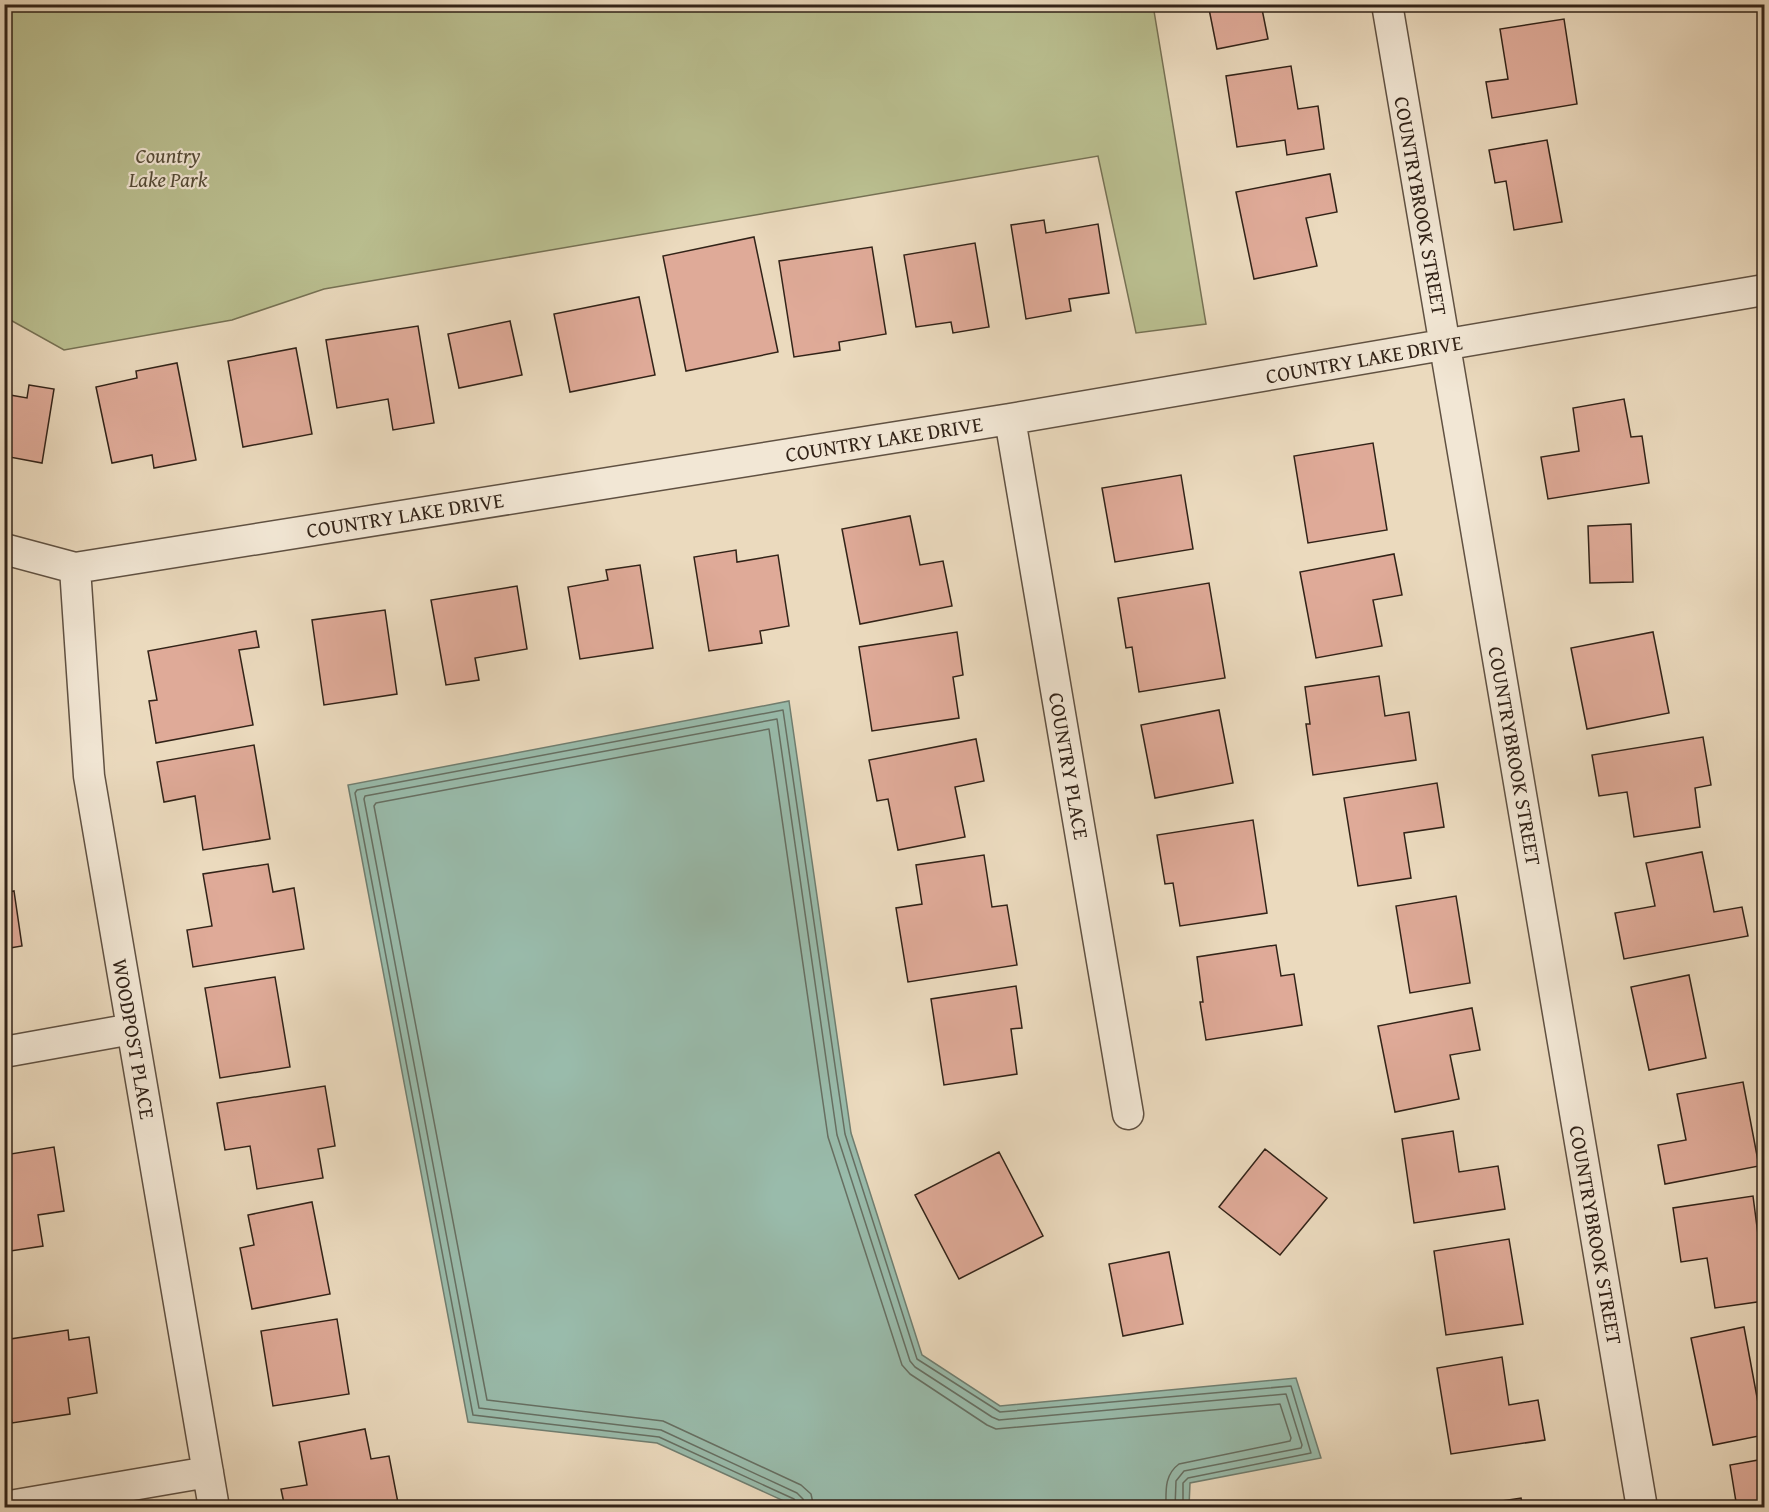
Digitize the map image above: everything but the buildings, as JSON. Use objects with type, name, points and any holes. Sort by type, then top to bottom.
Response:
[{"type":"street","name":"COUNTRYBROOK STREET","points":[[1387,4],[1642,1508]]},
{"type":"street","name":"COUNTRY LAKE DRIVE","points":[[4,549],[75,568],[1010,419],[1764,290]]},
{"type":"street","name":"COUNTRY PLACE","points":[[1010,419],[1128,1114]]},
{"type":"street","name":"WOODPOST PLACE","points":[[75,568],[88,776],[214,1508]]},
{"type":"street","points":[[4,1052],[132,1029]]},
{"type":"street","points":[[4,1507],[208,1472]]},
{"type":"green space","name":"Country Lake Park","points":[[5,5],[1153,5],[1206,324],[1136,333],[1098,156],[324,289],[232,320],[64,350],[5,317]]},
{"type":"water","points":[[789,701],[851,1133],[922,1355],[1000,1406],[1296,1378],[1321,1458],[1190,1483],[1189,1507],[797,1507],[657,1443],[468,1422],[348,785]]}]
